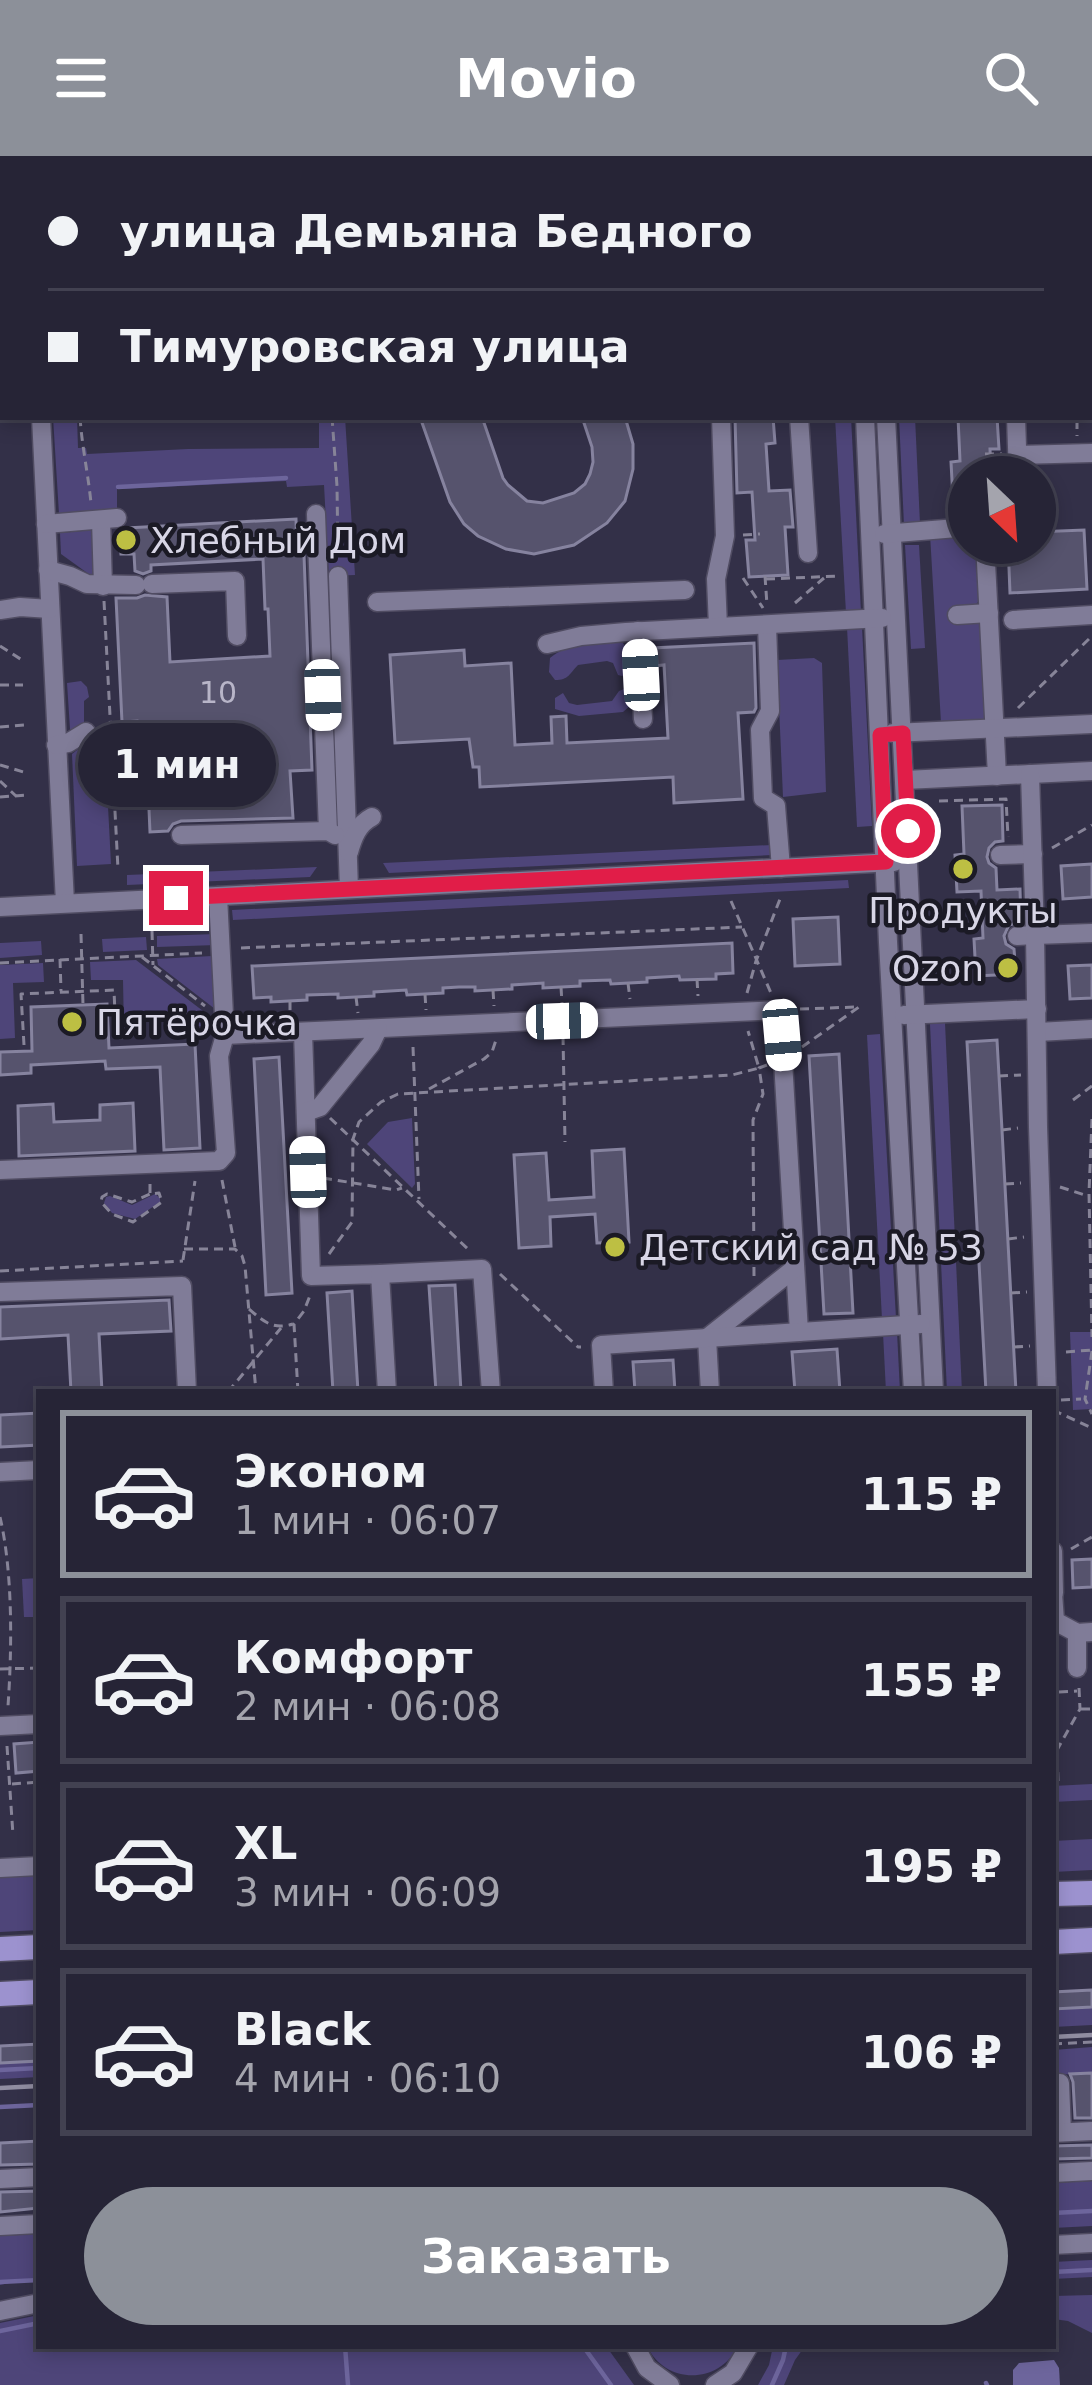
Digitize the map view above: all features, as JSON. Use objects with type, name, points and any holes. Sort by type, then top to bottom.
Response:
[{"type":"main road","points":[[1056,1894],[1092,1893]]},
{"type":"main road","points":[[1056,1942],[1092,1940]]},
{"type":"main road","points":[[0,1949],[36,1947]]},
{"type":"main road","points":[[0,1994],[36,1992]]},
{"type":"street","points":[[40,420],[64,903]]},
{"type":"street","points":[[718,627],[716,579],[725,536],[721,420]]},
{"type":"street","points":[[799,420],[808,553]]},
{"type":"street","points":[[865,420],[913,1389]]},
{"type":"street","points":[[886,420],[934,1389]]},
{"type":"street","points":[[1016,420],[1018,455],[1092,453]]},
{"type":"street","points":[[316,514],[328,831]]},
{"type":"street","points":[[46,524],[109,519],[93,592]]},
{"type":"street","points":[[871,535],[948,529]]},
{"type":"street","points":[[987,564],[997,776]]},
{"type":"street","points":[[48,570],[70,576],[93,592],[144,584],[235,581],[237,636]]},
{"type":"street","points":[[338,576],[349,889]]},
{"type":"street","points":[[377,602],[685,590]]},
{"type":"street","points":[[625,592],[643,719]]},
{"type":"street","points":[[0,610],[50,609]]},
{"type":"street","points":[[957,615],[989,614]]},
{"type":"street","points":[[1013,620],[1092,615]]},
{"type":"street","points":[[547,644],[632,631],[896,617]]},
{"type":"street","points":[[769,625],[770,711],[760,730],[763,798],[776,806],[782,868]]},
{"type":"street","points":[[880,735],[1092,724]]},
{"type":"street","points":[[56,746],[86,733]]},
{"type":"street","points":[[905,780],[1092,772]]},
{"type":"street","points":[[1030,774],[1033,854],[1026,936],[1037,1009],[1047,1389]]},
{"type":"street","points":[[346,860],[353,838],[372,817]]},
{"type":"street","points":[[181,835],[328,831],[339,839],[346,860]]},
{"type":"street","points":[[1004,855],[1033,854]]},
{"type":"street","points":[[0,907],[909,861]]},
{"type":"street","points":[[0,1170],[209,1161],[226,1153],[219,1056],[225,1036],[218,896]]},
{"type":"street","points":[[1026,936],[1092,933]]},
{"type":"street","points":[[892,1016],[1037,1009]]},
{"type":"street","points":[[225,1036],[780,1010],[799,1332]]},
{"type":"street","points":[[1038,1032],[1092,1028]]},
{"type":"street","points":[[313,1109],[371,1044],[378,1029]]},
{"type":"street","points":[[303,1032],[313,1109],[308,1176],[311,1276],[482,1269],[490,1389]]},
{"type":"street","points":[[707,1338],[795,1268]]},
{"type":"street","points":[[380,1274],[387,1389]]},
{"type":"street","points":[[0,1292],[182,1286],[187,1389]]},
{"type":"street","points":[[604,1389],[601,1346],[930,1323]]},
{"type":"street","points":[[707,1338],[710,1389]]},
{"type":"street","points":[[0,1472],[36,1470]]},
{"type":"street","points":[[1077,1668],[1084,1632]]},
{"type":"street","points":[[3,1726],[36,1724]]},
{"type":"street","points":[[0,1868],[36,1866]]},
{"type":"street","points":[[1060,2083],[1058,2133],[1092,2131]]},
{"type":"street","points":[[1056,2173],[1092,2170]]},
{"type":"street","points":[[0,2179],[36,2177]]},
{"type":"street","points":[[0,2226],[36,2224]]},
{"type":"street","points":[[1056,2245],[1092,2243]]},
{"type":"street","points":[[0,2311],[36,2304]]},
{"type":"street","points":[[637,2349],[647,2368],[670,2385]]},
{"type":"street","points":[[715,2385],[733,2373],[747,2349]]},
{"type":"path","points":[[80,420],[92,508],[109,519]]},
{"type":"path","points":[[332,420],[338,576]]},
{"type":"path","points":[[769,625],[825,576]]},
{"type":"path","points":[[743,578],[767,614],[766,578],[839,576]]},
{"type":"path","points":[[93,592],[118,869]]},
{"type":"path","points":[[994,729],[1092,636]]},
{"type":"path","points":[[0,646],[22,659]]},
{"type":"path","points":[[0,685],[23,685]]},
{"type":"path","points":[[0,727],[26,725]]},
{"type":"path","points":[[0,764],[27,773]]},
{"type":"path","points":[[0,781],[16,796]]},
{"type":"path","points":[[0,796],[28,795]]},
{"type":"path","points":[[939,801],[1006,799],[1004,855]]},
{"type":"path","points":[[1033,854],[1092,825]]},
{"type":"path","points":[[754,1300],[753,1120],[763,1094],[742,1013],[780,898]]},
{"type":"path","points":[[249,1309],[269,1326],[281,1328],[294,1324],[304,1311],[311,1276],[352,1222],[353,1139],[359,1122],[398,1094],[732,1075],[784,1059],[859,1007],[780,1010],[731,901]]},
{"type":"path","points":[[0,963],[742,927]]},
{"type":"path","points":[[152,931],[154,966]]},
{"type":"path","points":[[81,934],[83,1005]]},
{"type":"path","points":[[140,956],[214,1014],[224,1014]]},
{"type":"path","points":[[60,959],[62,993]]},
{"type":"path","points":[[561,987],[566,1142]]},
{"type":"path","points":[[24,1045],[21,994],[114,990],[116,1038],[134,1037]]},
{"type":"path","points":[[424,1092],[492,1052],[496,1024]]},
{"type":"path","points":[[412,1028],[418,1201]]},
{"type":"path","points":[[1073,1100],[1092,1086]]},
{"type":"path","points":[[313,1109],[353,1139],[470,1250],[482,1269],[500,1273],[578,1347],[601,1346]]},
{"type":"path","points":[[1092,1119],[1092,1337]]},
{"type":"path","points":[[182,1286],[190,1198],[209,1161]]},
{"type":"path","points":[[209,1161],[245,1265],[256,1389]]},
{"type":"path","points":[[150,1164],[150,1194]]},
{"type":"path","points":[[308,1176],[404,1188]]},
{"type":"path","points":[[159,1192],[162,1202],[133,1222],[112,1214],[101,1202],[107,1194],[132,1202],[150,1194],[159,1192]]},
{"type":"path","points":[[184,1249],[236,1249]]},
{"type":"path","points":[[0,1270],[183,1261]]},
{"type":"path","points":[[294,1324],[298,1389]]},
{"type":"path","points":[[230,1389],[281,1328]]},
{"type":"path","points":[[1046,1353],[1092,1351],[1085,1399],[1092,1414]]},
{"type":"path","points":[[1056,1400],[1085,1399]]},
{"type":"path","points":[[1056,1411],[1092,1428]]},
{"type":"path","points":[[0,1517],[10,1669],[3,1726],[13,1834]]},
{"type":"path","points":[[1056,1554],[1091,1538]]},
{"type":"path","points":[[0,1669],[36,1668]]},
{"type":"path","points":[[1056,1754],[1080,1709],[1079,1691],[1059,1692]]},
{"type":"path","points":[[1080,1709],[1092,1708]]},
{"type":"path","points":[[1056,1766],[1058,1781]]},
{"type":"path","points":[[0,1770],[8,1773]]},
{"type":"path","points":[[10,1784],[36,1783]]},
{"type":"path","points":[[1056,2044],[1092,2042]]},
{"type":"shaded area","points":[[53,420],[77,420],[78,448],[86,448],[87,454],[319,448],[319,420],[345,420],[355,575],[329,576],[324,485],[287,487],[286,481],[117,489],[117,513],[59,514]]},
{"type":"shaded area","points":[[835,420],[851,420],[861,612],[846,613]]},
{"type":"shaded area","points":[[899,420],[915,420],[920,524],[904,525]]},
{"type":"shaded area","points":[[93,530],[97,580],[61,554],[60,533]]},
{"type":"shaded area","points":[[948,533],[948,564],[978,564],[979,601],[974,606],[981,624],[988,720],[941,723],[930,534]]},
{"type":"shaded area","points":[[905,545],[919,545],[925,648],[911,649]]},
{"type":"shaded area","points":[[847,627],[862,627],[872,826],[857,827]]},
{"type":"shaded area","points":[[620,640],[630,657],[626,677],[618,675],[607,661],[578,665],[560,680],[549,672],[550,658],[566,649]]},
{"type":"shaded area","points":[[814,658],[822,663],[826,792],[783,797],[777,660]]},
{"type":"shaded area","points":[[81,681],[89,697],[84,701],[84,723],[81,729],[70,729],[67,683]]},
{"type":"shaded area","points":[[629,687],[631,705],[623,712],[579,716],[555,709],[555,698],[563,693],[569,703],[577,705],[612,701]]},
{"type":"shaded area","points":[[104,729],[111,864],[77,866],[72,754]]},
{"type":"shaded area","points":[[772,845],[772,855],[389,873],[383,863]]},
{"type":"shaded area","points":[[317,867],[310,877],[127,885],[127,875]]},
{"type":"shaded area","points":[[848,880],[849,888],[233,920],[232,910]]},
{"type":"shaded area","points":[[217,934],[217,945],[157,947],[157,936]]},
{"type":"shaded area","points":[[146,937],[147,950],[103,952],[102,939]]},
{"type":"shaded area","points":[[41,941],[42,955],[0,958],[0,943]]},
{"type":"shaded area","points":[[212,956],[215,1009],[158,965],[157,959]]},
{"type":"shaded area","points":[[136,960],[207,1014],[211,1026],[171,1027],[170,1020],[137,1021],[136,1030],[124,1030],[123,980],[91,980],[90,962]]},
{"type":"shaded area","points":[[43,963],[44,982],[13,983],[15,1038],[0,1039],[0,965]]},
{"type":"shaded area","points":[[945,1023],[962,1389],[947,1389],[930,1024]]},
{"type":"shaded area","points":[[880,1034],[896,1318],[882,1319],[867,1035]]},
{"type":"shaded area","points":[[412,1118],[412,1188],[367,1144],[388,1122]]},
{"type":"shaded area","points":[[155,1194],[160,1202],[135,1219],[112,1213],[104,1203],[110,1196],[132,1205]]},
{"type":"shaded area","points":[[897,1332],[900,1389],[886,1389],[883,1333]]},
{"type":"shaded area","points":[[1070,1332],[1092,1332],[1092,1409],[1073,1410]]},
{"type":"shaded area","points":[[36,1578],[36,1617],[24,1617],[22,1579]]},
{"type":"shaded area","points":[[1092,1784],[1092,1800],[1056,1802],[1056,1786]]},
{"type":"shaded area","points":[[1092,1839],[1092,1870],[1056,1872],[1056,1841]]},
{"type":"shaded area","points":[[36,1875],[36,1930],[0,1932],[0,1877]]},
{"type":"shaded area","points":[[1092,2007],[1092,2025],[1056,2027],[1056,2009]]},
{"type":"shaded area","points":[[1092,2047],[1092,2073],[1056,2075],[1056,2050]]},
{"type":"shaded area","points":[[36,2061],[36,2077],[0,2079],[0,2063]]},
{"type":"shaded area","points":[[1092,2181],[1092,2226],[1056,2228],[1056,2183]]},
{"type":"shaded area","points":[[36,2234],[36,2278],[0,2285],[0,2236]]},
{"type":"shaded area","points":[[1092,2260],[1092,2277],[1056,2279],[1056,2262]]},
{"type":"shaded area","points":[[1092,2295],[1092,2333],[1056,2319],[1056,2296]]},
{"type":"shaded area","points":[[36,2316],[36,2349],[608,2349],[634,2385],[0,2385],[0,2323]]},
{"type":"shaded area","points":[[649,2349],[736,2349],[718,2368],[692,2375],[666,2368]]},
{"type":"shaded area","points":[[772,2349],[803,2349],[784,2385],[758,2385]]},
{"type":"shaded area","points":[[1054,2360],[1060,2385],[1013,2385],[1013,2370],[1019,2363]]},
{"type":"building","points":[[421,420],[483,420],[508,485],[527,501],[543,503],[574,493],[590,474],[592,447],[583,420],[626,420],[633,469],[625,501],[607,523],[574,545],[534,554],[506,549],[478,536],[450,502]]},
{"type":"building","points":[[735,420],[773,420],[775,443],[766,444],[769,491],[790,490],[793,527],[785,527],[788,575],[749,577],[746,540],[755,540],[752,492],[737,493]]},
{"type":"building","points":[[958,420],[997,420],[999,449],[990,449],[990,456],[960,456]]},
{"type":"building","points":[[296,519],[297,555],[304,555],[312,770],[290,771],[293,818],[181,821],[168,831],[150,832],[146,741],[138,742],[137,721],[122,722],[116,598],[167,597],[170,662],[270,656],[268,609],[263,559],[151,565],[151,571],[143,574],[135,571],[134,554],[121,554],[120,531]]},
{"type":"building","points":[[1084,530],[1087,589],[1010,593],[1009,564],[1056,564],[1056,531]]},
{"type":"building","points":[[754,643],[756,708],[738,713],[743,799],[674,803],[673,777],[480,787],[469,739],[395,743],[390,655],[464,650],[465,666],[511,663],[515,745],[552,743],[551,717],[566,716],[567,743],[668,738],[664,665],[653,666],[652,648]]},
{"type":"building","points":[[1002,805],[1003,841],[989,848],[987,857],[996,868],[997,890],[1020,889],[1021,922],[1009,925],[1004,936],[1014,949],[1016,974],[976,976],[974,939],[983,938],[981,891],[957,892],[955,855],[964,854],[962,806]]},
{"type":"building","points":[[1092,864],[1092,897],[1063,899],[1061,866]]},
{"type":"building","points":[[838,917],[840,964],[795,966],[793,919]]},
{"type":"building","points":[[732,943],[733,973],[716,974],[716,979],[680,980],[679,976],[647,978],[647,982],[580,981],[580,986],[543,988],[543,983],[475,991],[475,987],[459,987],[443,988],[443,993],[307,995],[307,1000],[271,1002],[271,997],[254,998],[252,966]]},
{"type":"building","points":[[1092,965],[1092,998],[1070,999],[1068,966]]},
{"type":"building","points":[[107,1004],[109,1048],[195,1044],[200,1148],[164,1150],[160,1067],[106,1069],[105,1061],[31,1065],[31,1073],[0,1075],[0,1052],[32,1051],[31,1007]]},
{"type":"building","points":[[997,1040],[1016,1389],[986,1389],[967,1042]]},
{"type":"building","points":[[839,1054],[853,1313],[824,1314],[809,1056]]},
{"type":"building","points":[[279,1057],[292,1293],[266,1295],[254,1059]]},
{"type":"building","points":[[133,1103],[135,1151],[19,1156],[18,1106],[53,1104],[54,1122],[100,1120],[100,1105]]},
{"type":"building","points":[[624,1149],[629,1242],[597,1243],[595,1214],[550,1217],[551,1246],[519,1248],[514,1155],[546,1153],[549,1200],[594,1197],[592,1151]]},
{"type":"building","points":[[455,1285],[461,1389],[436,1389],[429,1286]]},
{"type":"building","points":[[352,1291],[358,1389],[333,1389],[327,1293]]},
{"type":"building","points":[[169,1300],[171,1331],[99,1334],[102,1389],[71,1389],[68,1335],[0,1339],[0,1307]]},
{"type":"building","points":[[837,1349],[840,1389],[795,1389],[792,1352]]},
{"type":"building","points":[[673,1360],[675,1389],[635,1389],[633,1362]]},
{"type":"building","points":[[36,1413],[36,1445],[0,1447],[0,1415]]},
{"type":"building","points":[[1092,1559],[1092,1587],[1073,1588],[1072,1560]]},
{"type":"building","points":[[36,1742],[36,1771],[16,1773],[14,1744]]},
{"type":"building","points":[[1092,1990],[1092,2007],[1056,2009],[1056,1992]]},
{"type":"building","points":[[36,2044],[36,2061],[0,2063],[0,2046]]},
{"type":"building","points":[[1092,2073],[1092,2118],[1075,2118],[1070,2074]]},
{"type":"building","points":[[36,2141],[36,2164],[0,2165],[0,2143]]},
{"type":"building","points":[[1092,2145],[1092,2158],[1056,2159],[1056,2146]]},
{"type":"building","points":[[36,2191],[36,2208],[0,2212],[0,2192]]},
{"type":"waterway","points":[[118,487],[286,478]]},
{"type":"waterway","points":[[0,2070],[36,2068]]},
{"type":"waterway","points":[[0,2107],[36,2105]]},
{"type":"waterway","points":[[1056,2213],[1092,2211]]},
{"type":"waterway","points":[[1056,2272],[1092,2270]]},
{"type":"waterway","points":[[0,2282],[36,2280]]},
{"type":"waterway","points":[[0,2331],[36,2324]]},
{"type":"waterway","points":[[345,2349],[348,2385]]},
{"type":"waterway","points":[[585,2349],[611,2385]]},
{"type":"waterway","points":[[772,2385],[785,2349]]},
{"type":"railway","points":[[1056,2037],[1092,2035]]},
{"type":"railway","points":[[0,2088],[36,2086]]},
{"type":"place","name":"Хлебный Дом","points":[[126,540]]},
{"type":"place","name":"Продукты","points":[[963,869]]},
{"type":"place","name":"Ozon","points":[[1008,968]]},
{"type":"place","name":"Пятёрочка","points":[[72,1022]]},
{"type":"place","name":"Детский сад № 53","points":[[615,1247]]},
{"type":"route","points":[[176,898],[886,862],[880,735],[903,733],[908,831]]}]
